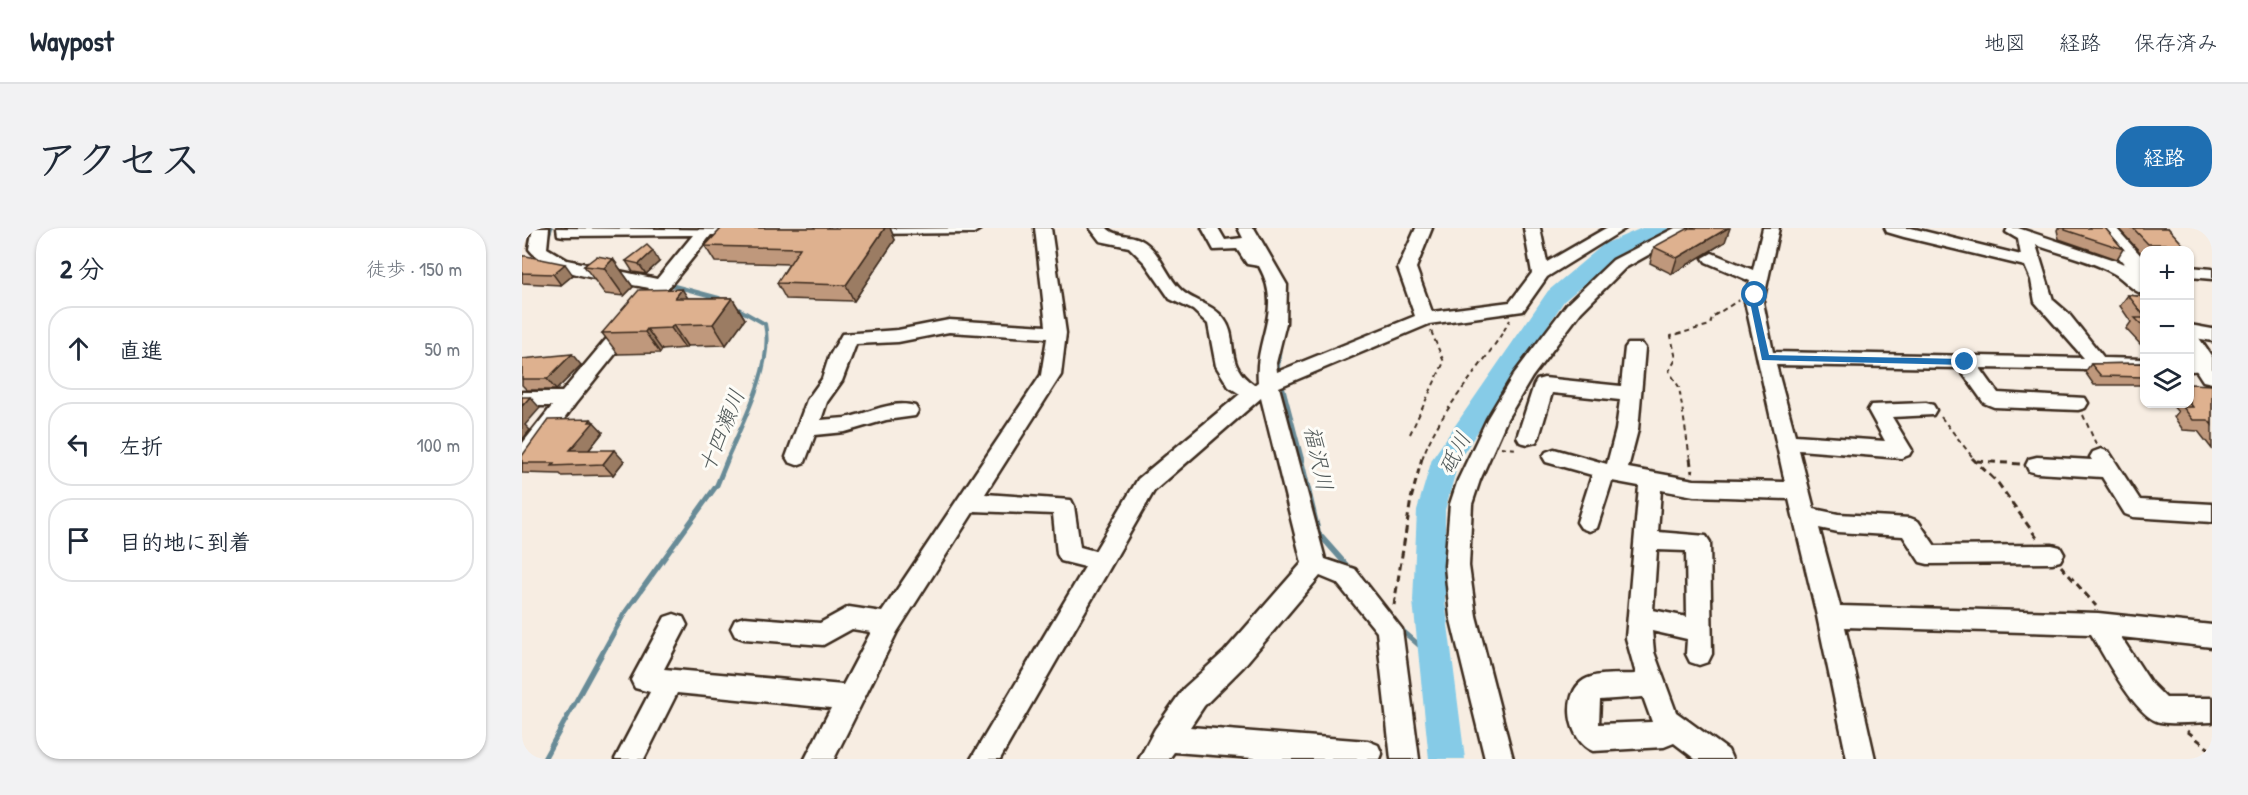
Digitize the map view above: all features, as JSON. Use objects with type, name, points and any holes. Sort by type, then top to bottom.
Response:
[{"type":"main road","points":[[2104,228],[2140,270]]},
{"type":"main road","points":[[2194,352],[2202,369]]},
{"type":"street","points":[[565,228],[564,231],[772,230]]},
{"type":"street","points":[[843,229],[974,228]]},
{"type":"street","points":[[819,759],[888,624],[1051,375],[1057,333],[1042,228]]},
{"type":"street","points":[[1098,228],[1106,237],[1135,243],[1151,259],[1176,296],[1199,306],[1217,322],[1226,366],[1236,382],[1271,384]]},
{"type":"street","points":[[1210,228],[1220,246],[1242,243],[1252,260],[1267,263]]},
{"type":"street","points":[[1246,228],[1278,285],[1279,303],[1266,363],[1297,505],[1308,532],[1315,565]]},
{"type":"street","points":[[1424,228],[1407,268],[1424,316]]},
{"type":"street","points":[[1532,228],[1541,273]]},
{"type":"street","points":[[1499,759],[1462,615],[1457,566],[1461,504],[1485,446],[1524,374],[1574,308],[1619,264],[1688,228]]},
{"type":"street","points":[[1771,228],[1754,302],[1765,358],[1830,616],[1861,759]]},
{"type":"street","points":[[1893,228],[1929,240],[1960,244],[2032,263]]},
{"type":"street","points":[[541,229],[538,249],[548,258],[562,264],[660,285]]},
{"type":"street","points":[[522,237],[541,229]]},
{"type":"street","points":[[522,460],[568,399],[707,229]]},
{"type":"street","points":[[985,759],[1146,485],[1271,384],[1424,316],[1516,307],[1541,273],[1614,229]]},
{"type":"street","points":[[2019,233],[2040,280],[2044,302],[2061,316],[2098,364]]},
{"type":"street","points":[[2019,233],[2122,270],[2140,273]]},
{"type":"street","points":[[1712,258],[1757,287]]},
{"type":"street","points":[[2194,272],[2212,274]]},
{"type":"street","points":[[797,457],[817,400],[832,381],[839,357],[849,338],[898,336],[949,326],[1057,333]]},
{"type":"street","points":[[2194,332],[2212,335]]},
{"type":"street","points":[[1589,522],[1627,430],[1635,348]]},
{"type":"street","points":[[1765,358],[2140,365]]},
{"type":"street","points":[[1965,362],[1991,398],[2001,402],[2078,404]]},
{"type":"street","points":[[1528,437],[1544,385],[1631,394]]},
{"type":"street","points":[[522,399],[568,399]]},
{"type":"street","points":[[1787,442],[1901,450],[1878,410],[1926,410]]},
{"type":"street","points":[[807,428],[845,425],[886,413],[908,411]]},
{"type":"street","points":[[1554,457],[1650,481],[1694,488],[1799,491]]},
{"type":"street","points":[[2037,465],[2105,463],[2133,508],[2212,513]]},
{"type":"street","points":[[1650,481],[1641,652],[1665,720],[1718,759]]},
{"type":"street","points":[[967,502],[1063,506],[1069,554],[1101,562]]},
{"type":"street","points":[[1806,516],[1838,523],[1911,527],[1928,555],[2052,554]]},
{"type":"street","points":[[1308,532],[1389,629],[1405,759]]},
{"type":"street","points":[[1641,618],[1699,642],[1698,542],[1646,541]]},
{"type":"street","points":[[1315,565],[1346,576]]},
{"type":"street","points":[[1159,749],[1194,697],[1234,659],[1315,565]]},
{"type":"street","points":[[1830,616],[2103,624],[2212,636]]},
{"type":"street","points":[[744,628],[823,634],[849,618],[888,624]]},
{"type":"street","points":[[2103,624],[2142,691],[2160,710],[2212,710]]},
{"type":"street","points":[[674,625],[644,680],[851,698]]},
{"type":"street","points":[[629,759],[670,681]]},
{"type":"street","points":[[1653,685],[1594,688],[1586,694],[1585,728],[1593,738],[1664,734],[1677,729]]},
{"type":"street","points":[[1159,749],[1368,754]]},
{"type":"path","points":[[1694,488],[1678,387],[1669,371],[1676,359],[1671,336],[1710,326],[1712,317],[1757,287]]},
{"type":"path","points":[[1389,629],[1409,506],[1416,476],[1431,437],[1461,389],[1501,338],[1516,307]]},
{"type":"path","points":[[1410,434],[1444,362],[1424,316]]},
{"type":"path","points":[[2078,404],[2105,463]]},
{"type":"path","points":[[1926,410],[1942,417],[1975,461],[1998,483],[2052,554],[2090,598],[2103,624]]},
{"type":"path","points":[[1485,446],[1518,449],[1528,437]]},
{"type":"path","points":[[1975,461],[2037,465]]},
{"type":"building","points":[[722,228],[885,228],[846,285],[777,283],[800,248],[705,246]]},
{"type":"building","points":[[1689,228],[1728,228],[1677,258],[1654,247]]},
{"type":"building","points":[[2065,228],[2105,228],[2123,249],[2065,230]]},
{"type":"building","points":[[2133,228],[2168,228],[2184,246],[2166,244],[2148,244]]},
{"type":"building","points":[[647,245],[653,251],[639,264],[626,261]]},
{"type":"building","points":[[522,256],[565,264],[553,274],[522,273]]},
{"type":"building","points":[[597,256],[613,259],[604,268],[584,266]]},
{"type":"building","points":[[682,289],[675,298],[732,298],[713,324],[673,325],[671,328],[647,329],[645,332],[602,333],[639,290]]},
{"type":"building","points":[[2128,295],[2140,296],[2140,311]]},
{"type":"building","points":[[572,354],[547,379],[522,379],[522,359]]},
{"type":"building","points":[[2140,363],[2140,377],[2101,376],[2091,364]]},
{"type":"building","points":[[2194,384],[2212,385],[2212,425],[2208,420],[2193,420],[2184,408],[2194,408]]},
{"type":"building","points":[[522,397],[530,397],[522,406]]},
{"type":"building","points":[[591,419],[589,422],[594,422],[570,450],[614,450],[603,464],[552,466],[554,463],[522,463],[522,456],[548,420]]},
{"type":"waterway","name":"十四瀬川","points":[[547,240],[551,228]]},
{"type":"waterway","name":"砥川","points":[[1447,759],[1429,601],[1431,510],[1446,459],[1556,296],[1612,249],[1660,228]]},
{"type":"waterway","name":"十四瀬川","points":[[667,284],[719,298],[765,324],[767,340],[761,375],[727,459]]},
{"type":"waterway","name":"福沢川","points":[[1280,343],[1278,368],[1302,459]]},
{"type":"waterway","name":"十四瀬川","points":[[544,759],[624,614],[717,485],[728,458]]},
{"type":"waterway","name":"福沢川","points":[[1301,458],[1319,534],[1350,569]]},
{"type":"waterway","name":"福沢川","points":[[1397,626],[1435,659]]},
{"type":"route","points":[[1755,295],[1754,302],[1765,358],[1965,362]]}]
